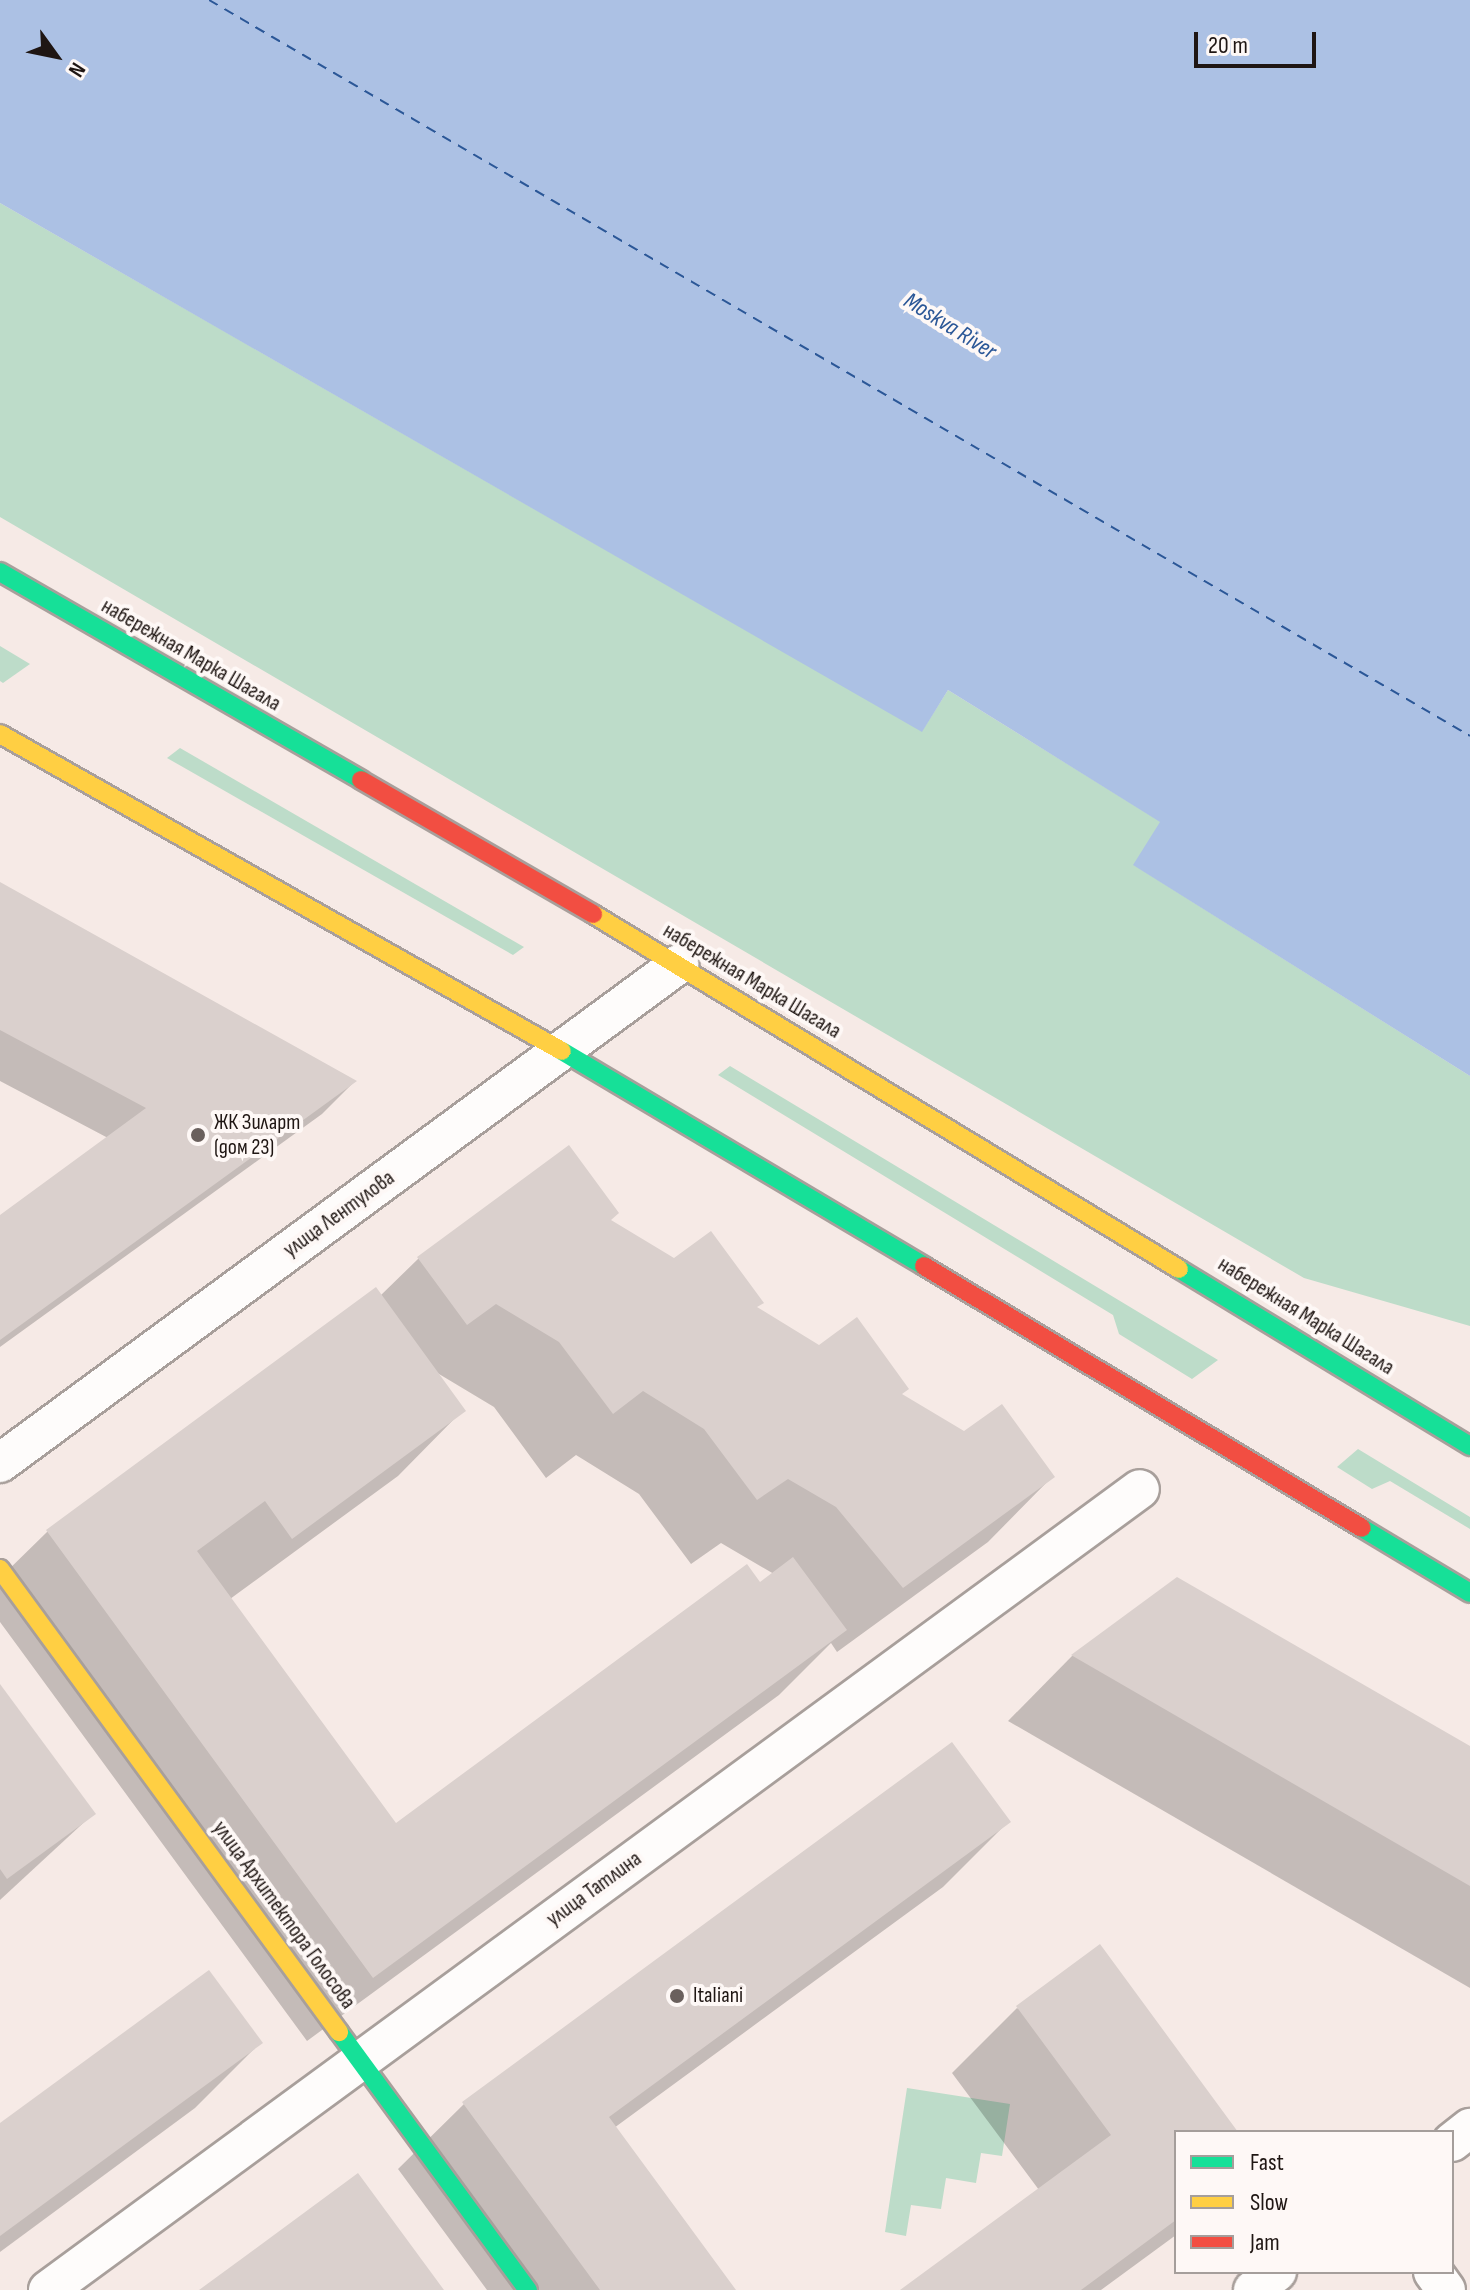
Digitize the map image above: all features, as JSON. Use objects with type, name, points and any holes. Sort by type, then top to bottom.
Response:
[{"type":"street","name":"набережная Марка Шагала","points":[[0,572],[679,964],[1470,1446]]},
{"type":"street","points":[[0,734],[562,1050],[1470,1593]]},
{"type":"street","name":"улица Лентулова","points":[[0,1463],[679,964]]},
{"type":"street","name":"улица Татлина","points":[[48,2290],[1140,1489]]},
{"type":"street","name":"улица Архитектора Голосова","points":[[0,1569],[528,2290]]},
{"type":"street","points":[[1454,2140],[1470,2128]]},
{"type":"street","points":[[1253,2290],[1274,2274]]},
{"type":"green space","points":[[0,203],[922,731],[948,690],[1161,822],[1134,865],[1470,1076],[1470,1326],[1304,1278],[0,517]]},
{"type":"green space","points":[[0,646],[30,664],[3,683],[0,681]]},
{"type":"green space","points":[[180,748],[524,947],[513,955],[167,758]]},
{"type":"green space","points":[[730,1066],[1218,1360],[1192,1379],[1119,1334],[1113,1315],[718,1075]]},
{"type":"green space","points":[[1358,1449],[1470,1517],[1470,1529],[1390,1481],[1372,1489],[1337,1467]]},
{"type":"green space","points":[[907,2088],[1010,2104],[1002,2156],[981,2153],[976,2183],[946,2178],[941,2209],[911,2205],[906,2236],[885,2232]]},
{"type":"water","name":"Moskva River","points":[[0,0],[1470,0],[1470,1076],[1133,865],[1160,822],[948,690],[922,732],[0,203]]},
{"type":"building","name":"ЖК Зиларт (дом 23)","points":[[0,882],[357,1081],[0,1340],[0,1215],[146,1108],[0,1030]]},
{"type":"building","points":[[569,1145],[619,1213],[611,1220],[674,1258],[711,1231],[764,1303],[757,1307],[819,1345],[857,1317],[909,1389],[902,1394],[964,1431],[1002,1404],[1055,1477],[903,1588],[836,1507],[788,1479],[757,1500],[704,1429],[643,1391],[613,1414],[559,1342],[496,1304],[467,1325],[417,1257]]},
{"type":"building","points":[[376,1287],[466,1411],[292,1539],[265,1501],[197,1551],[396,1823],[747,1564],[760,1582],[793,1557],[847,1630],[373,1978],[46,1530]]},
{"type":"building","points":[[1177,1577],[1470,1746],[1470,1886],[1071,1655]]},
{"type":"building","points":[[0,1684],[96,1814],[7,1879],[0,1869]]},
{"type":"building","points":[[952,1742],[1011,1822],[609,2117],[736,2290],[600,2290],[462,2102]]},
{"type":"building","points":[[1100,1944],[1237,2130],[1174,2130],[1174,2221],[1081,2290],[900,2290],[1111,2135],[1016,2006]]},
{"type":"building","points":[[209,1970],[263,2043],[0,2236],[0,2123]]},
{"type":"building","points":[[358,2173],[444,2290],[199,2290],[240,2260]]},
{"type":"ferry route","points":[[209,0],[1470,736]]},
{"type":"traffic: fast","points":[[0,572],[361,780]]},
{"type":"traffic: fast","points":[[562,1051],[924,1266]]},
{"type":"traffic: fast","points":[[1179,1269],[1470,1446]]},
{"type":"traffic: fast","points":[[1362,1528],[1470,1593]]},
{"type":"traffic: fast","points":[[339,2032],[528,2290]]},
{"type":"traffic: slow","points":[[0,734],[562,1051]]},
{"type":"traffic: slow","points":[[593,914],[1179,1269]]},
{"type":"traffic: slow","points":[[0,1569],[339,2032]]},
{"type":"traffic: jam","points":[[361,780],[593,914]]},
{"type":"traffic: jam","points":[[924,1266],[1362,1528]]},
{"type":"place","name":"ЖК Зиларт (дом 23)","points":[[198,1135]]},
{"type":"place","name":"Italiani","points":[[677,1996]]}]
